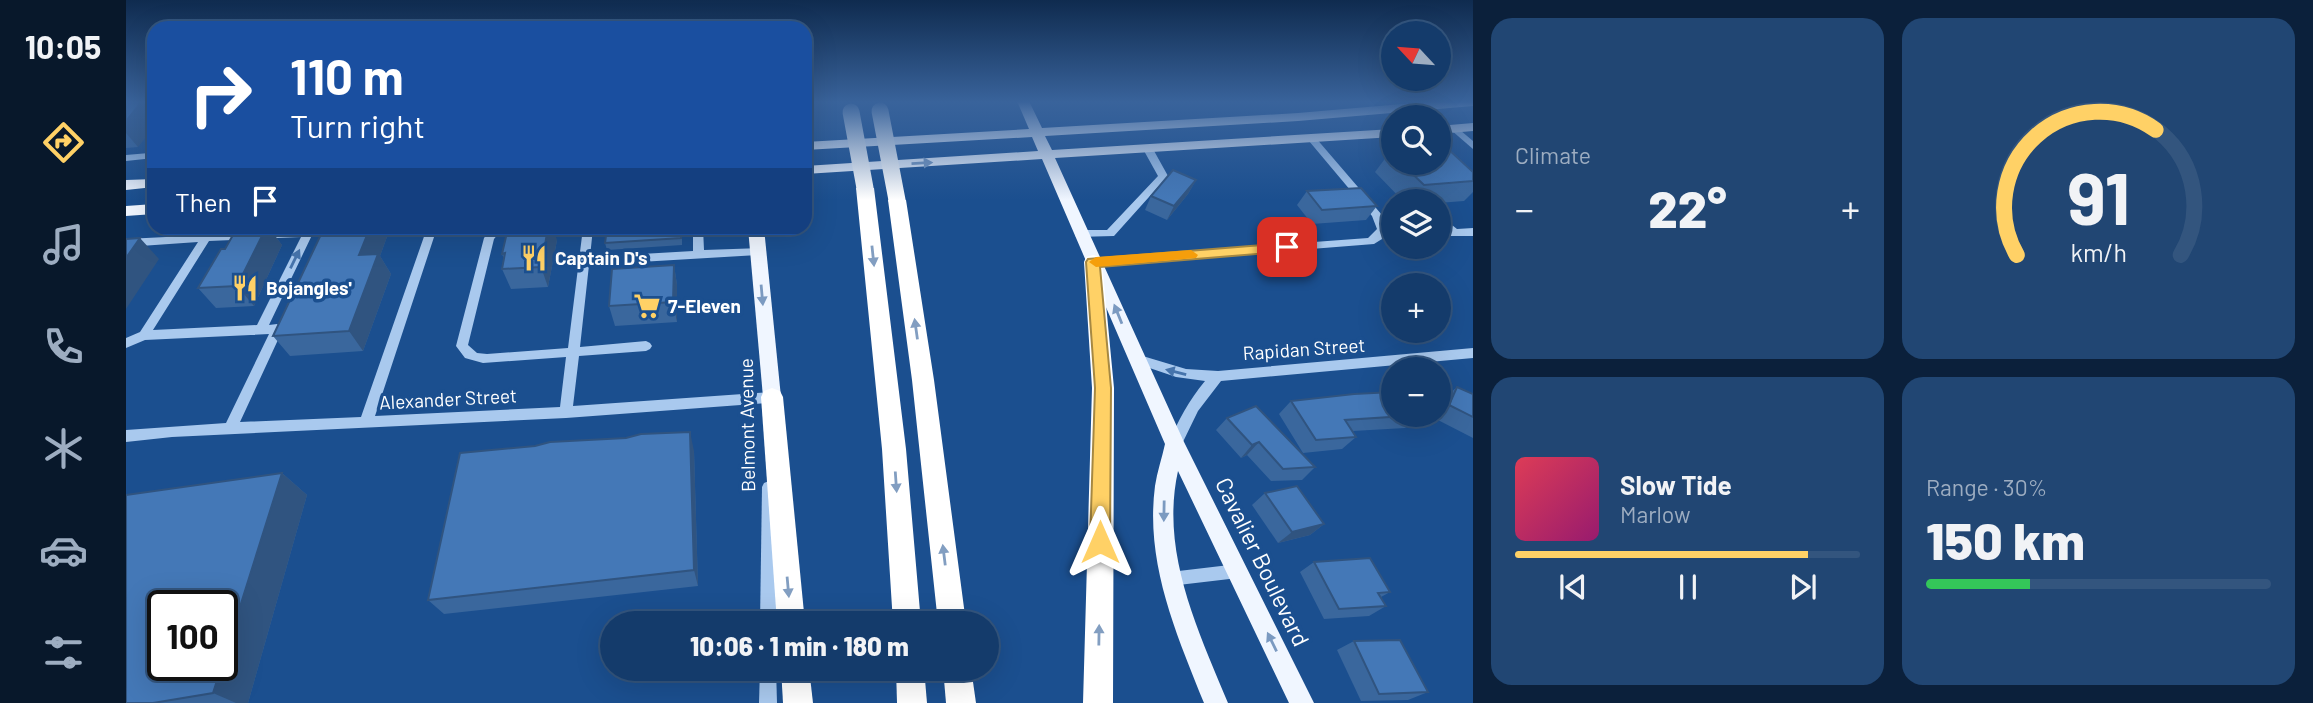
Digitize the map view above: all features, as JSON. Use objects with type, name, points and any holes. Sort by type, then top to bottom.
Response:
[{"type":"highway","points":[[855,134],[865,188],[894,449],[905,611]]},
{"type":"highway","points":[[884,134],[897,200],[921,367],[951,611]]},
{"type":"highway","points":[[1093,262],[1103,388],[1098,703]]},
{"type":"highway","points":[[772,397],[791,611]]},
{"type":"highway","points":[[796,681],[798,703]]},
{"type":"highway","points":[[910,681],[912,703]]},
{"type":"highway","points":[[958,681],[961,703]]},
{"type":"main road","points":[[812,146],[1005,134]]},
{"type":"main road","name":"Cavalier Boulevard","points":[[1036,134],[1175,444],[1302,703]]},
{"type":"main road","points":[[812,170],[1381,134]]},
{"type":"main road","points":[[126,185],[147,184]]},
{"type":"main road","points":[[126,211],[147,210]]},
{"type":"main road","name":"Belmont Avenue","points":[[757,235],[772,397]]},
{"type":"main road","points":[[1175,444],[1165,485],[1164,554],[1176,606],[1216,703]]},
{"type":"street","points":[[1460,134],[1473,146]]},
{"type":"street","points":[[1093,262],[1370,241],[1378,236],[1382,229],[1377,215],[1312,139]]},
{"type":"street","points":[[1080,234],[1110,233],[1163,176],[1148,149]]},
{"type":"street","points":[[126,158],[147,156]]},
{"type":"street","points":[[1451,229],[1455,233],[1473,232]]},
{"type":"street","points":[[206,238],[246,235]]},
{"type":"street","points":[[261,330],[298,235]]},
{"type":"street","points":[[366,422],[430,235]]},
{"type":"street","points":[[492,235],[462,346],[474,358],[646,346]]},
{"type":"street","points":[[566,413],[587,235]]},
{"type":"street","points":[[698,235],[699,254]]},
{"type":"street","points":[[126,243],[189,239]]},
{"type":"street","points":[[585,261],[758,251]]},
{"type":"street","points":[[144,335],[276,329],[230,429]]},
{"type":"street","name":"Rapidan Street","points":[[1175,444],[1200,394],[1218,376],[1473,353]]},
{"type":"street","points":[[1136,359],[1174,373],[1199,377],[1218,376]]},
{"type":"street","name":"Alexander Street","points":[[126,436],[566,413],[772,397]]},
{"type":"street","name":"Belmont Avenue","points":[[768,611],[772,397]]},
{"type":"street","points":[[1170,579],[1238,571]]},
{"type":"street","points":[[768,681],[768,703]]},
{"type":"lane","points":[[189,239],[192,235]]},
{"type":"lane","points":[[189,239],[206,238]]},
{"type":"lane","points":[[126,343],[144,335],[206,238]]},
{"type":"building","points":[[1451,152],[1473,172],[1473,181],[1424,185],[1414,175],[1451,175]]},
{"type":"building","points":[[1173,170],[1196,180],[1174,206],[1151,196]]},
{"type":"building","points":[[1361,188],[1377,206],[1322,210],[1307,191]]},
{"type":"building","points":[[233,235],[262,235],[237,286],[198,288],[221,249],[225,249]]},
{"type":"building","points":[[321,235],[367,235],[359,255],[378,254],[349,331],[273,336]]},
{"type":"building","points":[[506,235],[547,235],[541,267],[502,269],[505,253],[502,254]]},
{"type":"building","points":[[606,235],[681,235],[681,238],[605,243]]},
{"type":"building","points":[[140,238],[126,258],[126,239]]},
{"type":"building","points":[[674,265],[673,302],[609,306],[612,269]]},
{"type":"building","points":[[1457,387],[1473,394],[1473,417],[1451,406]]},
{"type":"building","points":[[1381,393],[1381,418],[1345,420],[1356,437],[1316,440],[1291,401]]},
{"type":"building","points":[[1256,406],[1315,467],[1283,469],[1259,442],[1252,445],[1227,418]]},
{"type":"building","points":[[690,432],[694,570],[428,600],[460,453],[535,446],[550,442]]},
{"type":"building","points":[[282,473],[238,613],[238,590],[147,590],[147,681],[217,681],[213,693],[153,703],[126,703],[126,495]]},
{"type":"building","points":[[1297,486],[1324,524],[1292,532],[1265,493]]},
{"type":"building","points":[[1370,558],[1390,592],[1378,593],[1386,606],[1339,609],[1314,562]]},
{"type":"building","points":[[1400,640],[1428,692],[1379,694],[1354,641]]},
{"type":"slow traffic","points":[[1096,262],[1191,255]]},
{"type":"place","name":"Captain D's","points":[[534,258]]},
{"type":"place","name":"Bojangles'","points":[[245,288]]},
{"type":"place","name":"7-Eleven","points":[[647,306]]},
{"type":"route","points":[[1100,542],[1103,388],[1093,262],[1287,247]]}]
